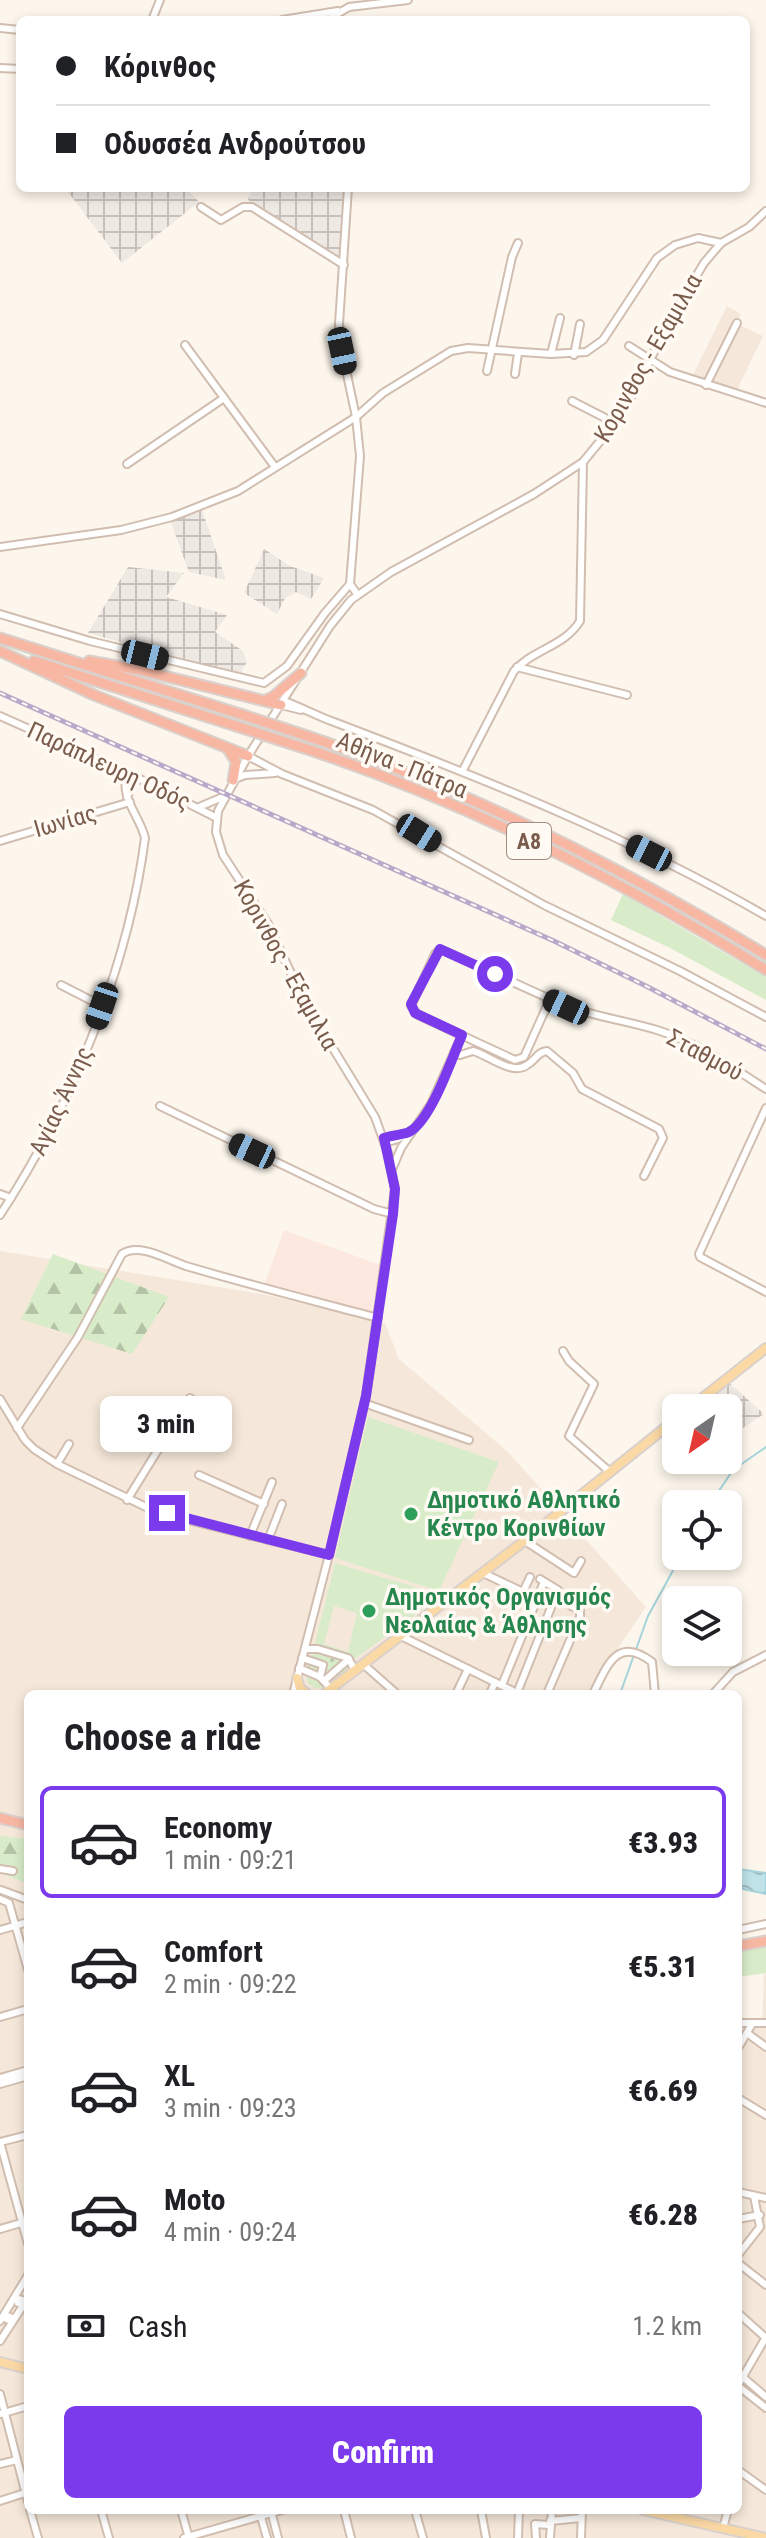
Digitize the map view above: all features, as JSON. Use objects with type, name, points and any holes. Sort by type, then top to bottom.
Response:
[{"type":"highway","name":"Αθήνα - Πάτρα","points":[[0,638],[286,729],[419,778],[536,830],[658,893],[766,955]]},
{"type":"highway","points":[[0,651],[94,695],[248,756]]},
{"type":"highway","name":"Αθήνα - Πάτρα","points":[[0,651],[279,740],[438,799],[531,841],[643,898],[766,970]]},
{"type":"highway","points":[[53,654],[140,670],[282,703]]},
{"type":"highway","points":[[262,699],[273,697],[301,673]]},
{"type":"highway","points":[[225,747],[235,758],[233,780]]},
{"type":"highway","points":[[0,1818],[24,1824]]},
{"type":"highway","points":[[742,1945],[766,1941]]},
{"type":"main road","points":[[708,1394],[766,1348]]},
{"type":"main road","points":[[330,1690],[525,1541],[662,1430]]},
{"type":"main road","points":[[297,1678],[302,1690]]},
{"type":"main road","points":[[0,2362],[24,2368]]},
{"type":"main road","points":[[675,2514],[766,2538]]},
{"type":"street","points":[[309,16],[329,13],[351,4],[408,0]]},
{"type":"street","points":[[333,16],[351,4]]},
{"type":"street","points":[[0,614],[105,645],[264,683],[287,666],[350,584],[360,456],[339,324],[348,192]]},
{"type":"street","points":[[201,207],[221,220],[243,207],[252,207],[344,265]]},
{"type":"street","name":"Κορινθος - Εξαμιλια","points":[[294,1690],[364,1403],[395,1189],[385,1140],[370,1107],[304,1001],[268,924],[226,861],[218,841],[217,818],[233,780],[248,756],[335,619],[357,594],[552,483],[583,462],[615,423],[695,275],[721,243],[749,227],[766,211]]},
{"type":"street","points":[[0,547],[121,530],[172,517],[238,491],[356,417],[383,393],[451,351],[468,348],[574,355],[590,350],[599,344],[657,258],[675,245],[698,238],[721,243]]},
{"type":"street","points":[[487,371],[518,243]]},
{"type":"street","points":[[551,354],[560,318]]},
{"type":"street","points":[[706,385],[737,323]]},
{"type":"street","points":[[574,355],[580,324]]},
{"type":"street","points":[[185,345],[275,467]]},
{"type":"street","points":[[629,346],[670,372],[766,403]]},
{"type":"street","points":[[515,374],[518,353]]},
{"type":"street","points":[[127,464],[224,398]]},
{"type":"street","points":[[572,401],[615,423]]},
{"type":"street","points":[[463,770],[517,667],[557,644],[580,621],[583,462]]},
{"type":"street","points":[[350,584],[357,594]]},
{"type":"street","points":[[517,667],[627,695]]},
{"type":"street","points":[[282,703],[463,770],[624,840],[766,916]]},
{"type":"street","name":"Παράπλευρη Οδός","points":[[0,716],[132,775],[217,818]]},
{"type":"street","points":[[248,756],[282,774],[373,810],[544,905],[766,1017]]},
{"type":"street","points":[[233,780],[245,775],[282,774]]},
{"type":"street","points":[[128,800],[132,775]]},
{"type":"street","points":[[197,808],[225,796]]},
{"type":"street","name":"Ιωνίας","points":[[0,841],[128,800]]},
{"type":"street","name":"Αγίας Άννης","points":[[0,1215],[64,1104],[116,966],[145,838],[128,800]]},
{"type":"street","name":"Σταθμού","points":[[462,1035],[418,1015],[411,1008],[440,949],[593,1016],[675,1036],[766,1089]]},
{"type":"street","points":[[61,985],[102,1006]]},
{"type":"street","points":[[392,1170],[397,1154],[431,1104],[462,1035],[515,1060],[520,1059],[524,1057],[550,999]]},
{"type":"street","points":[[454,1052],[460,1055],[473,1051],[516,1069],[527,1066],[540,1052],[547,1051],[573,1073],[582,1089],[659,1129],[663,1138],[644,1176]]},
{"type":"street","points":[[160,1106],[374,1209],[393,1214]]},
{"type":"street","points":[[766,1108],[699,1254],[766,1292]]},
{"type":"street","points":[[385,1140],[406,1134],[417,1125]]},
{"type":"street","points":[[0,1194],[11,1198]]},
{"type":"street","points":[[17,1428],[78,1337],[122,1254],[130,1249],[378,1318]]},
{"type":"street","points":[[563,1351],[569,1361],[594,1384],[569,1436],[610,1472]]},
{"type":"street","points":[[127,1500],[190,1398]]},
{"type":"street","points":[[0,1399],[34,1449],[127,1500],[188,1520],[329,1555]]},
{"type":"street","points":[[364,1403],[469,1440]]},
{"type":"street","points":[[57,1464],[69,1444]]},
{"type":"street","points":[[199,1475],[264,1504]]},
{"type":"street","points":[[250,1536],[272,1482]]},
{"type":"street","points":[[268,1540],[282,1504]]},
{"type":"street","points":[[525,1541],[574,1573],[581,1561]]},
{"type":"street","points":[[483,1573],[523,1592],[530,1577]]},
{"type":"street","points":[[493,1690],[542,1581],[558,1590],[520,1690]]},
{"type":"street","points":[[549,1690],[580,1617],[580,1610],[571,1606]]},
{"type":"street","points":[[401,1636],[510,1690]]},
{"type":"street","points":[[305,1649],[318,1649],[350,1660],[391,1690]]},
{"type":"street","points":[[595,1690],[612,1658],[618,1652],[630,1652],[652,1662],[655,1690]]},
{"type":"street","points":[[717,1690],[733,1672],[766,1655]]},
{"type":"street","points":[[302,1658],[323,1665],[322,1679],[326,1690]]},
{"type":"street","points":[[322,1679],[350,1660]]},
{"type":"street","points":[[299,1668],[322,1679]]},
{"type":"street","points":[[458,1690],[468,1669]]},
{"type":"street","points":[[0,1869],[13,1871]]},
{"type":"street","points":[[1,1890],[24,1899]]},
{"type":"street","points":[[0,1899],[9,1903],[24,1956]]},
{"type":"street","points":[[0,1930],[24,1923]]},
{"type":"street","points":[[742,1929],[766,1924]]},
{"type":"street","points":[[0,2017],[24,2010]]},
{"type":"street","points":[[742,2023],[766,2023]]},
{"type":"street","points":[[742,2041],[752,2024]]},
{"type":"street","points":[[747,2033],[766,2047]]},
{"type":"street","points":[[0,2078],[24,2071]]},
{"type":"street","points":[[0,2084],[24,2077]]},
{"type":"street","points":[[742,2100],[766,2115]]},
{"type":"street","points":[[24,2136],[0,2142],[24,2219]]},
{"type":"street","points":[[742,2193],[766,2198]]},
{"type":"street","points":[[742,2250],[759,2231],[760,2215],[754,2196]]},
{"type":"street","points":[[742,2218],[760,2215]]},
{"type":"street","points":[[0,2229],[24,2222]]},
{"type":"street","points":[[742,2266],[766,2285]]},
{"type":"street","points":[[0,2341],[6,2319],[21,2301]]},
{"type":"street","points":[[742,2316],[766,2337],[742,2372]]},
{"type":"street","points":[[756,2353],[766,2358]]},
{"type":"street","points":[[742,2377],[766,2397]]},
{"type":"street","points":[[742,2389],[766,2408]]},
{"type":"street","points":[[0,2394],[2,2413],[24,2483]]},
{"type":"street","points":[[2,2413],[24,2407]]},
{"type":"street","points":[[0,2464],[17,2460]]},
{"type":"street","points":[[742,2475],[766,2490]]},
{"type":"street","points":[[0,2501],[24,2494]]},
{"type":"street","points":[[31,2514],[38,2538]]},
{"type":"street","points":[[102,2514],[109,2538]]},
{"type":"street","points":[[182,2514],[188,2538],[260,2514],[267,2538]]},
{"type":"street","points":[[272,2514],[278,2538]]},
{"type":"street","points":[[345,2514],[351,2538]]},
{"type":"street","points":[[416,2514],[423,2538]]},
{"type":"street","points":[[482,2514],[486,2538]]},
{"type":"street","points":[[517,2538],[519,2514]]},
{"type":"street","points":[[549,2538],[551,2514]]},
{"type":"street","points":[[581,2538],[582,2514]]},
{"type":"street","points":[[723,2528],[727,2514]]},
{"type":"street","points":[[536,2538],[535,2524],[581,2518]]},
{"type":"shaded area","points":[[68,192],[190,192],[199,202],[122,263]]},
{"type":"shaded area","points":[[251,192],[347,192],[343,261],[250,203],[248,199]]},
{"type":"shaded area","points":[[727,306],[741,314],[736,323],[763,336],[736,392],[692,377]]},
{"type":"shaded area","points":[[201,507],[226,580],[189,572],[170,520]]},
{"type":"shaded area","points":[[264,549],[290,566],[324,578],[311,599],[296,592],[285,598],[277,614],[244,593]]},
{"type":"shaded area","points":[[128,567],[184,573],[166,597],[227,615],[215,632],[243,651],[247,662],[239,675],[88,633]]},
{"type":"shaded area","points":[[284,1230],[380,1265],[371,1314],[264,1285]]},
{"type":"shaded area","points":[[0,1251],[268,1295],[385,1323],[399,1359],[507,1451],[646,1607],[590,1690],[24,1690],[24,2514],[742,2514],[742,2027],[762,2026],[766,1973],[766,2538],[0,2538]]},
{"type":"shaded area","points":[[728,1382],[742,1394],[714,1394]]},
{"type":"shaded area","points":[[742,1394],[764,1414],[742,1429]]},
{"type":"green space","points":[[0,643],[269,728],[358,759],[464,802],[618,877],[717,932],[766,961],[766,964],[590,865],[521,831],[357,762]]},
{"type":"green space","points":[[623,894],[766,977],[766,1000],[611,920]]},
{"type":"green space","points":[[53,1254],[169,1297],[132,1354],[21,1319]]},
{"type":"green space","name":"Δημοτικό Αθλητικό Κέντρο Κορινθίων","points":[[368,1417],[499,1462],[439,1591],[335,1558]]},
{"type":"green space","name":"Δημοτικός Οργανισμός Νεολαίας & Άθλησης","points":[[335,1563],[418,1588],[431,1603],[356,1658],[314,1647]],"holes":[[[334,1606],[357,1613],[348,1652],[324,1644]]]},
{"type":"green space","points":[[315,1650],[346,1659],[351,1667],[325,1687],[315,1688],[306,1676]]},
{"type":"green space","points":[[0,1836],[24,1839],[24,1882],[0,1871]]},
{"type":"green space","points":[[766,1945],[766,1973],[742,1976],[742,1949]]},
{"type":"water","points":[[742,1870],[766,1873],[766,1894],[742,1889]]},
{"type":"waterway","points":[[719,1490],[733,1470],[766,1447]]},
{"type":"waterway","points":[[621,1690],[648,1616],[673,1570]]},
{"type":"railway","points":[[0,693],[554,941],[766,1049]]},
{"type":"place","name":"Δημοτικό Αθλητικό Κέντρο Κορινθίων","points":[[411,1514]]},
{"type":"place","name":"Δημοτικός Οργανισμός Νεολαίας & Άθλησης","points":[[369,1611]]},
{"type":"route","points":[[167,1513],[329,1555],[366,1396],[393,1214],[395,1189],[384,1138],[406,1134],[417,1125],[431,1104],[462,1035],[415,1013],[411,1004],[440,949],[495,974]]}]
